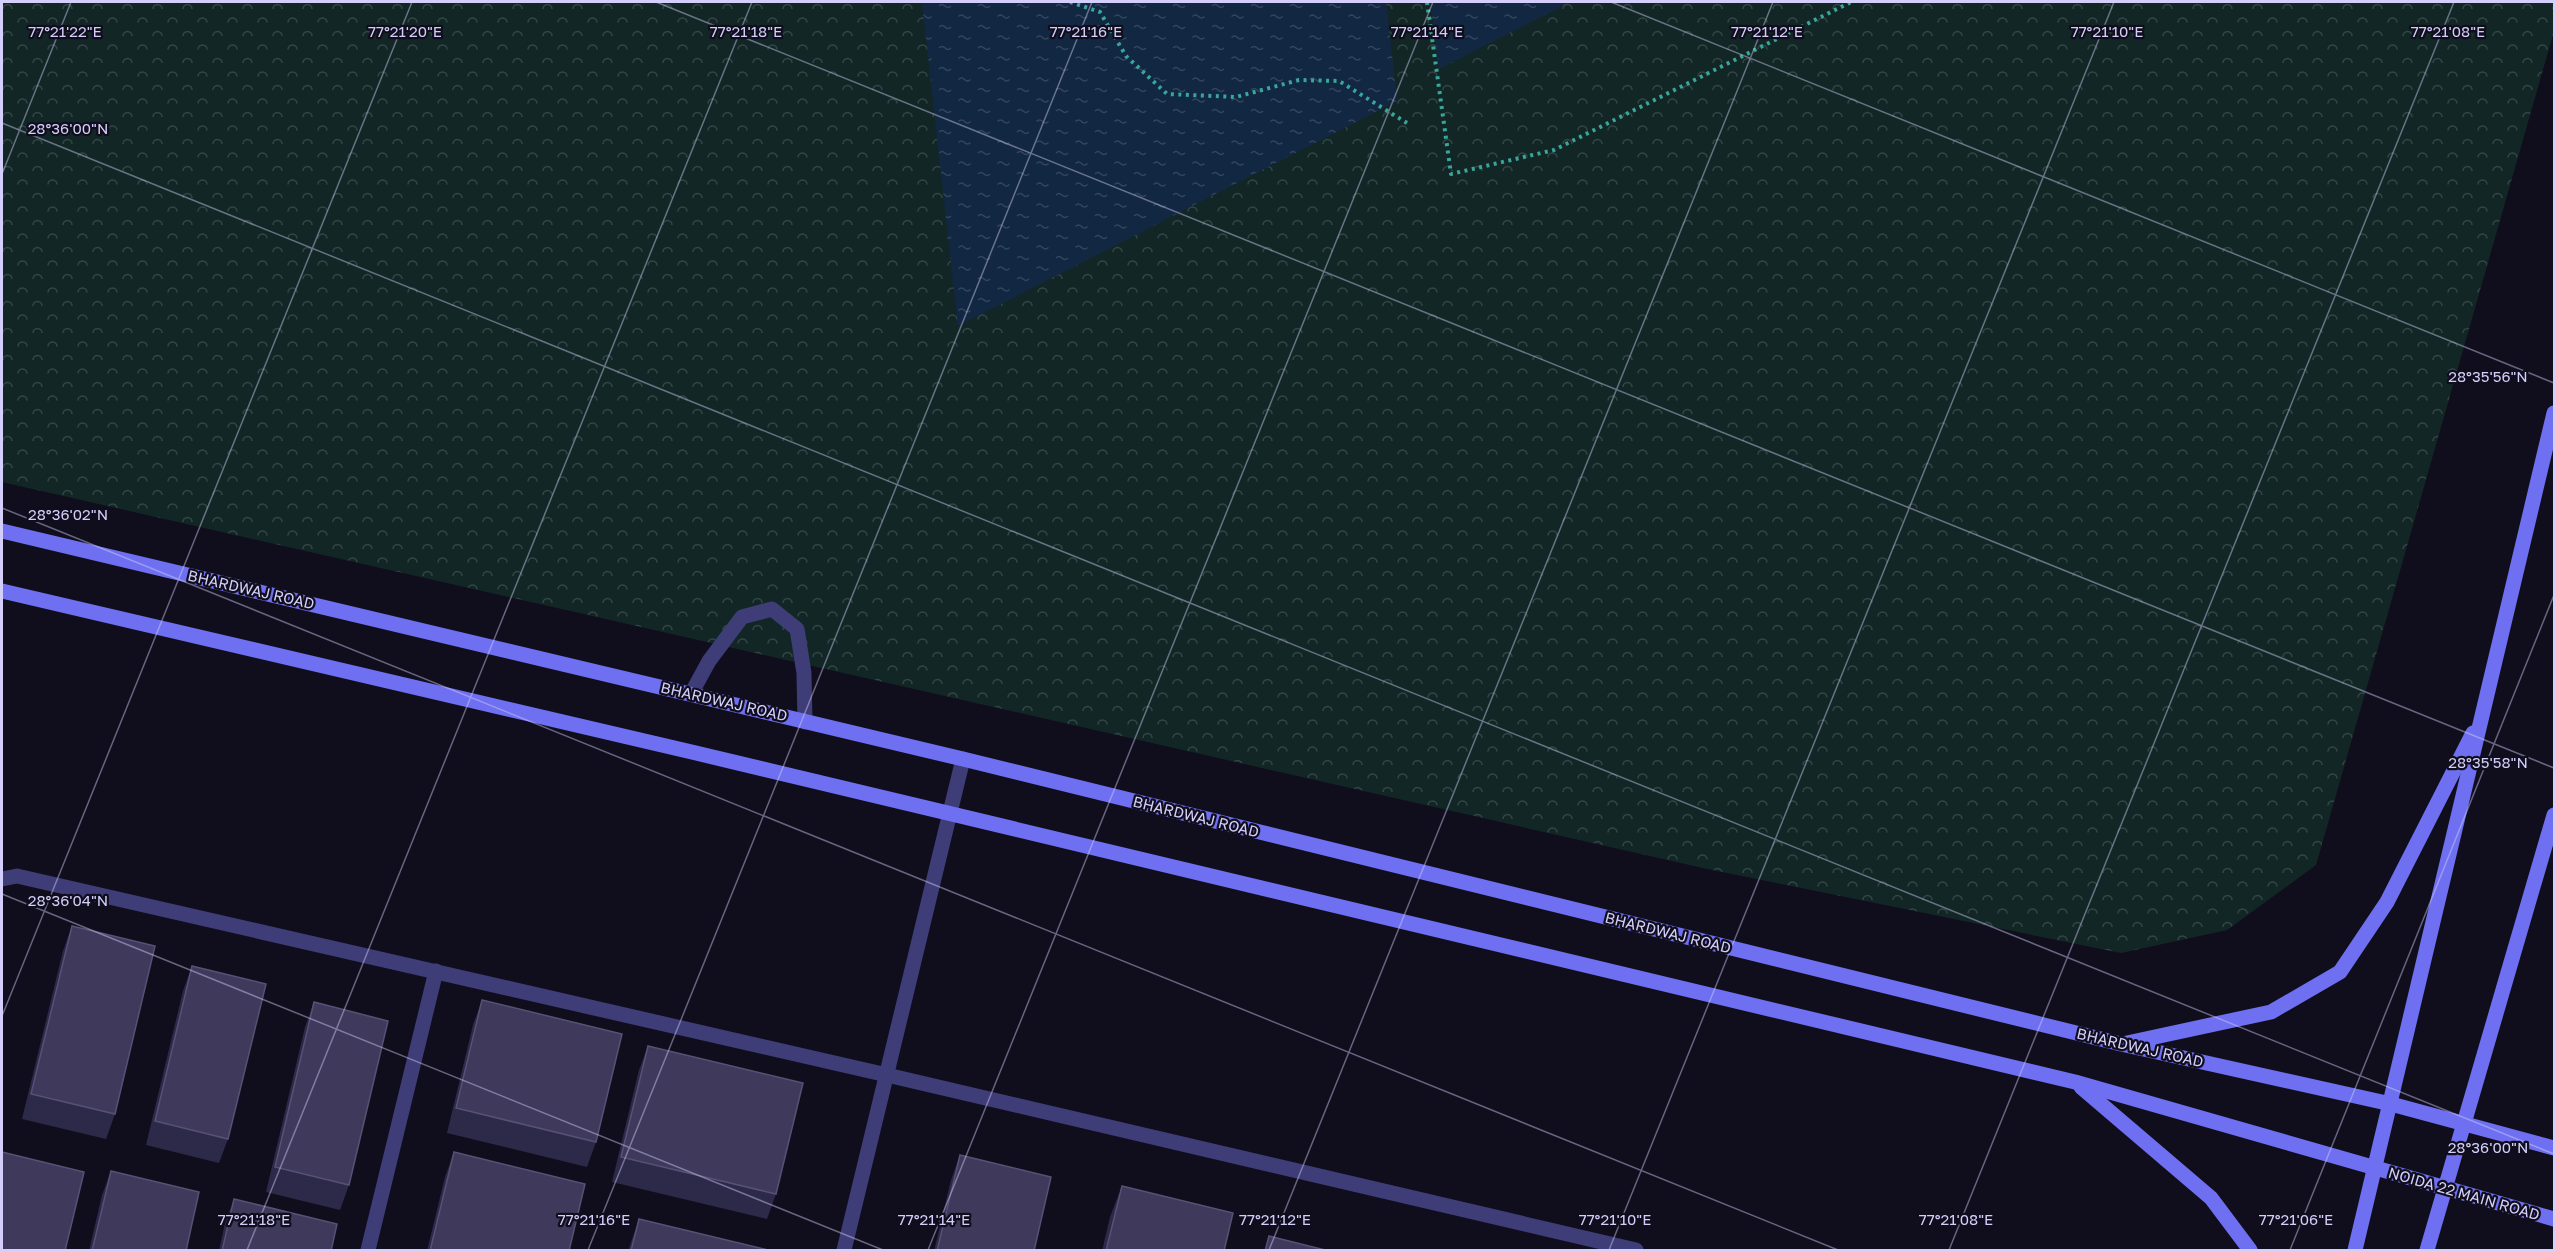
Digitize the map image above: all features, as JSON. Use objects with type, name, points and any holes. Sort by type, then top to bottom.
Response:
[{"type":"street","points":[[2355,1251],[2554,413]]},
{"type":"street","name":"BHARDWAJ ROAD","points":[[2,531],[963,759],[2121,1044],[2391,1104]]},
{"type":"street","points":[[2,591],[2075,1082],[2373,1168]]},
{"type":"street","points":[[691,694],[709,661],[742,616],[772,609],[797,629],[804,673],[805,722]]},
{"type":"street","points":[[2121,1044],[2271,1012],[2340,972],[2387,902],[2484,711]]},
{"type":"street","points":[[844,1251],[963,759]]},
{"type":"street","points":[[2427,1251],[2462,1124],[2554,815]]},
{"type":"street","points":[[2,879],[17,876],[436,971],[1636,1251]]},
{"type":"street","points":[[368,1251],[436,971]]},
{"type":"street","points":[[2075,1082],[2211,1198],[2250,1251]]},
{"type":"street","points":[[2391,1104],[2554,1148]]},
{"type":"street","name":"NOIDA 22 MAIN ROAD","points":[[2373,1168],[2554,1219]]},
{"type":"path","points":[[1070,2],[1100,12],[1126,56],[1167,94],[1236,98],[1299,80],[1339,81],[1407,123]]},
{"type":"path","points":[[1427,2],[1450,174],[1554,150],[1851,2]]},
{"type":"green space","points":[[2,2],[2554,2],[2554,31],[2316,865],[2227,930],[2121,953],[1703,868],[2,482]]},
{"type":"water","points":[[922,2],[1386,2],[1397,101],[958,326]]},
{"type":"water","points":[[1431,2],[1570,2],[1439,69]]},
{"type":"building","points":[[72,926],[155,946],[115,1114],[31,1094]]},
{"type":"building","points":[[192,966],[266,984],[228,1139],[155,1121]]},
{"type":"building","points":[[482,1000],[622,1034],[596,1142],[456,1108]]},
{"type":"building","points":[[314,1002],[388,1021],[349,1185],[275,1167]]},
{"type":"building","points":[[648,1046],[803,1083],[776,1194],[621,1157]]},
{"type":"building","points":[[2,1152],[84,1172],[65,1251],[2,1251]]},
{"type":"building","points":[[454,1152],[585,1184],[569,1251],[430,1251]]},
{"type":"building","points":[[960,1155],[1051,1177],[1034,1251],[937,1251]]},
{"type":"building","points":[[111,1171],[199,1192],[186,1251],[92,1251]]},
{"type":"building","points":[[1122,1186],[1233,1213],[1224,1251],[1106,1251]]},
{"type":"building","points":[[234,1199],[337,1224],[331,1251],[222,1251]]},
{"type":"building","points":[[639,1219],[772,1251],[631,1251]]},
{"type":"building","points":[[1269,1236],[1329,1251],[1265,1251]]}]
